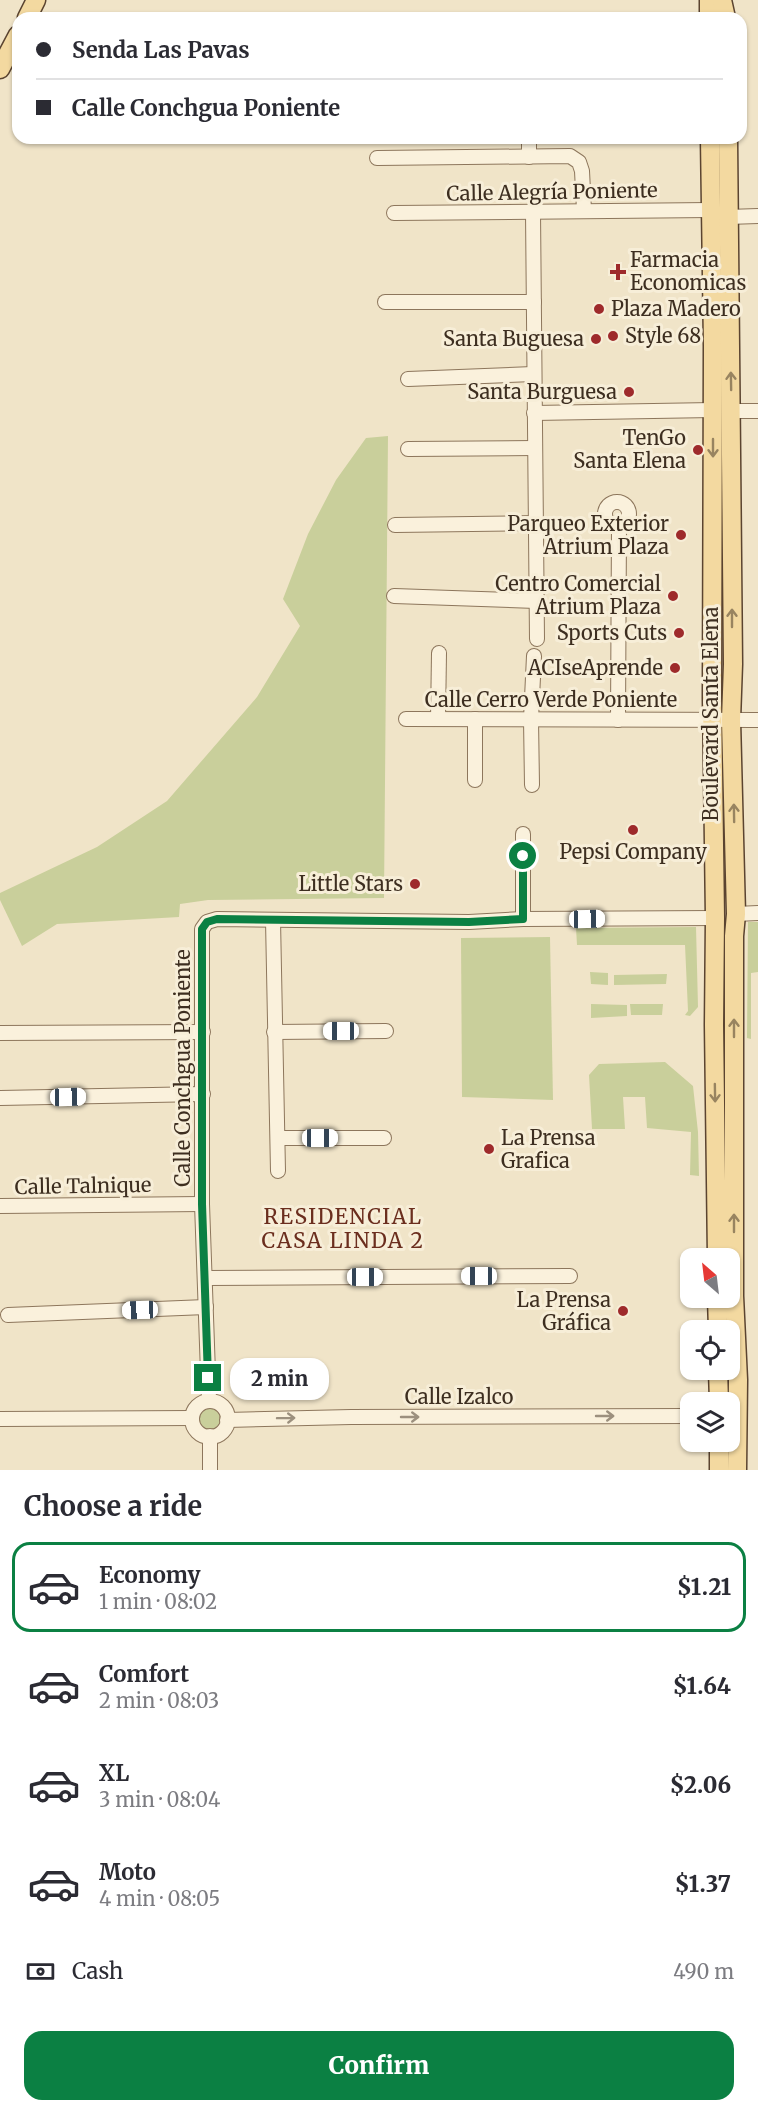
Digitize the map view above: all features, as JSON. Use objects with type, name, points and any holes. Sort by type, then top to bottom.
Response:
[{"type":"main road","points":[[0,69],[12,46]]},
{"type":"main road","name":"Boulevard Santa Elena","points":[[717,1248],[712,720],[722,410],[729,274],[728,144]]},
{"type":"main road","points":[[710,146],[718,164],[721,209],[728,217]]},
{"type":"main road","name":"Boulevard Santa Elena","points":[[710,146],[710,210],[722,410],[736,914],[734,936],[733,1392]]},
{"type":"main road","points":[[710,210],[715,212],[722,221],[723,266],[729,274]]},
{"type":"main road","points":[[714,829],[723,849],[724,899],[730,911],[736,914]]},
{"type":"main road","points":[[715,918],[723,919],[728,928],[727,972],[734,995]]},
{"type":"main road","points":[[719,1452],[719,1470]]},
{"type":"main road","name":"Boulevard Santa Elena","points":[[736,1452],[738,1470]]},
{"type":"street","points":[[529,144],[529,157]]},
{"type":"street","points":[[377,158],[570,156],[579,162],[582,171],[584,210]]},
{"type":"street","name":"Calle Alegría Poniente","points":[[394,213],[710,210]]},
{"type":"street","points":[[533,212],[537,639]]},
{"type":"street","points":[[728,217],[758,216]]},
{"type":"street","points":[[385,302],[534,302]]},
{"type":"street","points":[[408,379],[533,374]]},
{"type":"street","points":[[534,413],[758,411]]},
{"type":"street","points":[[408,449],[535,448]]},
{"type":"street","points":[[395,525],[537,523]]},
{"type":"street","points":[[618,720],[619,525]]},
{"type":"street","points":[[394,596],[536,600]]},
{"type":"street","points":[[438,719],[439,653]]},
{"type":"street","points":[[532,785],[531,719],[534,656]]},
{"type":"street","name":"Calle Cerro Verde Poniente","points":[[406,719],[758,720]]},
{"type":"street","points":[[475,719],[475,780]]},
{"type":"street","points":[[523,834],[523,919]]},
{"type":"street","points":[[736,914],[758,913]]},
{"type":"street","name":"Calle Conchgua Poniente","points":[[209,1401],[202,1204],[202,929],[207,922],[217,919],[469,922],[523,919],[715,918]]},
{"type":"street","points":[[273,920],[278,1171]]},
{"type":"street","points":[[274,1032],[386,1031]]},
{"type":"street","points":[[0,1033],[203,1032]]},
{"type":"street","points":[[0,1098],[203,1094]]},
{"type":"street","points":[[278,1138],[384,1138]]},
{"type":"street","name":"Calle Talnique","points":[[0,1206],[202,1204]]},
{"type":"street","points":[[206,1278],[570,1276]]},
{"type":"street","points":[[8,1315],[206,1307]]},
{"type":"street","points":[[209,1401],[216,1402],[224,1408],[227,1420],[222,1431],[210,1436],[199,1433],[193,1425],[192,1418],[197,1406],[209,1401]]},
{"type":"street","name":"Calle Izalco","points":[[227,1420],[351,1417],[680,1416]]},
{"type":"street","points":[[0,1419],[192,1418]]},
{"type":"street","points":[[210,1436],[210,1470]]},
{"type":"green space","points":[[388,436],[384,898],[208,900],[180,904],[179,917],[57,924],[22,946],[0,900],[0,893],[97,847],[167,801],[257,697],[300,626],[283,599],[308,534],[336,480],[366,438]]},
{"type":"green space","points":[[721,737],[725,737],[726,846],[722,831]]},
{"type":"green space","points":[[748,922],[758,922],[758,972],[751,973],[751,1039],[747,1038]]},
{"type":"green space","points":[[696,927],[698,1007],[690,1016],[685,1015],[688,1011],[685,945],[577,945],[576,928]]},
{"type":"green space","points":[[550,937],[553,1100],[462,1097],[461,938]]},
{"type":"green space","points":[[721,937],[724,937],[726,1248],[722,1248]]},
{"type":"green space","points":[[590,972],[608,973],[608,985],[591,984]]},
{"type":"green space","points":[[667,974],[666,984],[614,985],[614,975]]},
{"type":"green space","points":[[591,1004],[627,1005],[627,1016],[591,1018]]},
{"type":"green space","points":[[630,1004],[663,1004],[662,1015],[631,1015]]},
{"type":"green space","points":[[665,1062],[693,1086],[698,1132],[699,1176],[690,1175],[691,1132],[647,1128],[645,1097],[623,1097],[625,1129],[592,1129],[589,1075],[599,1064]]},
{"type":"green space","points":[[210,1405],[219,1409],[223,1418],[219,1427],[210,1431],[201,1427],[197,1418],[201,1409]]},
{"type":"place","name":"Farmacia Economicas","points":[[618,272]]},
{"type":"place","name":"Plaza Madero","points":[[599,309]]},
{"type":"place","name":"Style 68","points":[[613,336]]},
{"type":"place","name":"Santa Buguesa","points":[[596,339]]},
{"type":"place","name":"Santa Burguesa","points":[[629,392]]},
{"type":"place","name":"TenGo Santa Elena","points":[[698,450]]},
{"type":"place","name":"Parqueo Exterior Atrium Plaza","points":[[681,535]]},
{"type":"place","name":"Centro Comercial Atrium Plaza","points":[[673,596]]},
{"type":"place","name":"Sports Cuts","points":[[679,633]]},
{"type":"place","name":"ACIseAprende","points":[[675,668]]},
{"type":"place","name":"Pepsi Company","points":[[633,830]]},
{"type":"place","name":"Little Stars","points":[[415,884]]},
{"type":"place","name":"La Prensa Grafica","points":[[489,1149]]},
{"type":"place","name":"La Prensa Gráfica","points":[[623,1311]]},
{"type":"district","name":"RESIDENCIAL CASA LINDA 2","points":[[343,1229]]},
{"type":"route","points":[[208,1378],[202,1204],[202,929],[207,922],[217,919],[469,922],[523,919],[523,856]]}]
